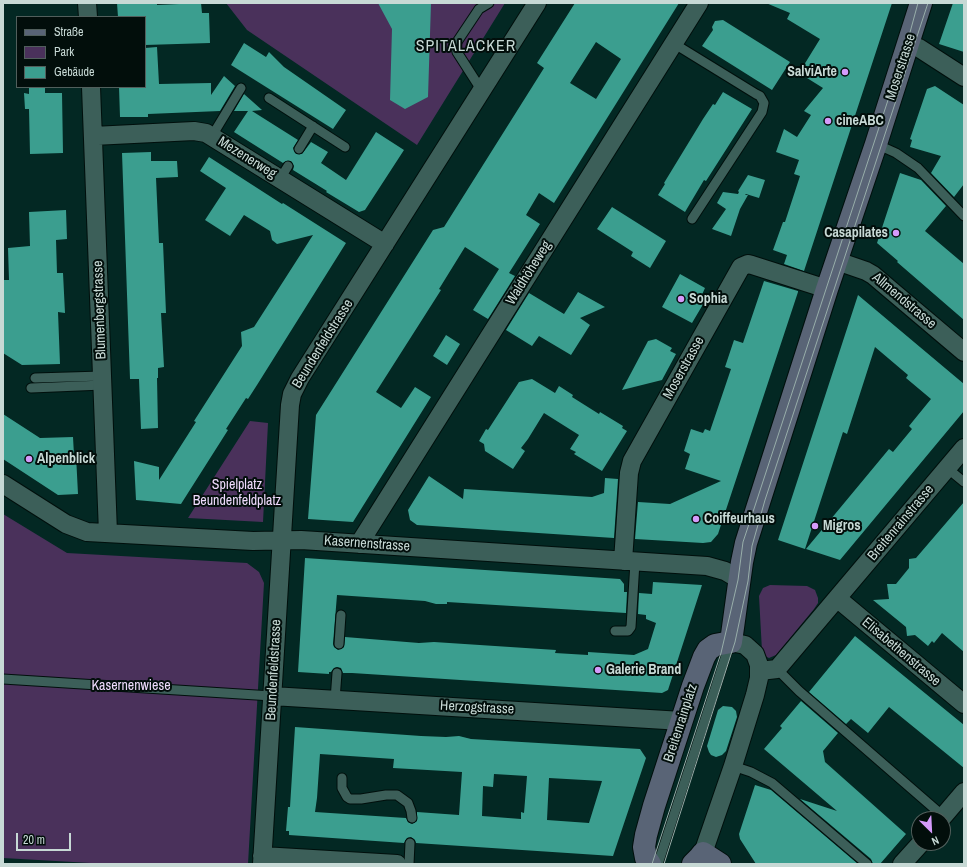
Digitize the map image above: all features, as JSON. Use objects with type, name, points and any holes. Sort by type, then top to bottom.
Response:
[{"type":"street","points":[[87,3],[88,16]]},
{"type":"street","name":"Beundenfeldstrasse","points":[[262,860],[281,540],[292,394],[300,378],[482,91],[533,3]]},
{"type":"street","name":"Waldhöheweg","points":[[359,544],[699,3]]},
{"type":"street","name":"Moserstrasse","points":[[730,642],[743,554],[746,543],[827,289],[876,144],[921,3]]},
{"type":"street","points":[[908,44],[919,48],[964,77]]},
{"type":"street","name":"Blumenbergstrasse","points":[[91,88],[108,533]]},
{"type":"street","name":"Mezenerweg","points":[[93,136],[194,131],[203,132],[284,173],[385,244]]},
{"type":"street","name":"Allmendstrasse","points":[[837,261],[873,275],[964,352]]},
{"type":"street","name":"Moserstrasse","points":[[629,561],[628,473],[630,465],[741,267],[748,264],[752,265],[827,289]]},
{"type":"street","name":"Breitenrainstrasse","points":[[838,599],[964,448]]},
{"type":"street","name":"Kasernenstrasse","points":[[3,484],[71,527],[82,531],[253,541],[301,540],[629,561],[716,568],[725,571],[740,580]]},
{"type":"street","points":[[705,860],[757,690],[768,670],[838,599]]},
{"type":"street","name":"Elisabethenstrasse","points":[[838,599],[964,704]]},
{"type":"street","points":[[730,642],[745,645],[768,670]]},
{"type":"street","name":"Breitenrainplatz","points":[[650,864],[645,854],[644,847],[646,835],[697,674],[706,654],[715,645],[730,642]]},
{"type":"street","name":"Herzogstrasse","points":[[272,696],[682,721]]},
{"type":"street","points":[[948,811],[964,792]]},
{"type":"street","points":[[902,864],[914,851]]},
{"type":"street","points":[[262,860],[397,864]]},
{"type":"lane","points":[[482,91],[457,52],[456,46],[457,42],[479,9],[489,3]]},
{"type":"lane","points":[[673,43],[760,96],[764,103],[762,112],[692,219]]},
{"type":"lane","points":[[212,136],[242,88]]},
{"type":"lane","points":[[269,98],[345,147]]},
{"type":"lane","points":[[299,149],[313,126]]},
{"type":"lane","points":[[876,144],[896,153],[918,168],[964,216]]},
{"type":"lane","points":[[35,378],[103,380]]},
{"type":"lane","points":[[31,388],[103,380]]},
{"type":"lane","points":[[947,468],[964,482]]},
{"type":"lane","points":[[615,631],[628,631],[631,627],[629,561]]},
{"type":"lane","points":[[339,644],[341,615]]},
{"type":"lane","points":[[658,864],[730,642]]},
{"type":"lane","points":[[768,670],[799,692],[934,811]]},
{"type":"lane","points":[[335,700],[337,673]]},
{"type":"lane","points":[[3,679],[272,696]]},
{"type":"lane","points":[[733,766],[750,772],[772,783],[867,864]]},
{"type":"lane","points":[[342,778],[342,788],[347,797],[350,799],[355,800],[386,795],[397,795],[408,803],[412,818]]},
{"type":"lane","points":[[409,864],[410,843]]},
{"type":"green space","points":[[226,3],[505,3],[417,145],[247,30]]},
{"type":"green space","name":"Spielplatz Beundenfeldplatz","points":[[250,421],[268,423],[263,522],[188,518]]},
{"type":"green space","name":"Kasernenwiese","points":[[3,514],[67,553],[247,563],[259,572],[264,583],[248,864],[108,864],[3,858]]},
{"type":"green space","points":[[770,585],[807,586],[815,590],[818,603],[776,655],[769,658],[765,656],[762,651],[759,596],[763,588]]},
{"type":"building","points":[[117,3],[157,3],[157,5],[201,3],[202,13],[209,13],[210,43],[146,45],[146,16],[118,16]]},
{"type":"building","points":[[378,3],[431,3],[428,97],[405,109],[390,100],[392,29]]},
{"type":"building","points":[[575,3],[679,3],[554,203],[539,193],[526,215],[540,224],[509,273],[515,276],[488,319],[473,310],[499,269],[465,247],[439,289],[441,290],[376,392],[401,408],[415,387],[431,397],[353,522],[308,519],[316,415],[433,230],[444,227],[544,68],[537,63]],"holes":[[[596,42],[621,59],[596,99],[570,83]]]},
{"type":"building","points":[[766,3],[892,3],[804,271],[784,264],[787,255],[773,250],[783,222],[785,222],[800,176],[794,174],[799,160],[776,152],[784,129],[797,137],[811,115],[804,111],[823,88],[799,73],[820,39],[787,19],[790,13]]},
{"type":"building","points":[[953,3],[964,3],[964,52],[939,44]]},
{"type":"building","points":[[723,20],[790,62],[772,90],[702,46],[713,30],[712,27],[715,21]]},
{"type":"building","points":[[244,43],[266,57],[269,52],[284,67],[346,110],[333,129],[231,65]]},
{"type":"building","points":[[157,47],[159,84],[211,83],[211,95],[224,76],[235,86],[220,111],[148,114],[148,117],[120,117],[119,88],[146,88],[146,48]]},
{"type":"building","points":[[935,86],[964,105],[964,184],[954,197],[931,173],[941,156],[910,147],[912,140],[910,139],[927,89]]},
{"type":"building","points":[[29,88],[45,88],[45,93],[62,93],[63,153],[30,154],[29,109],[25,109],[24,93],[29,94]]},
{"type":"building","points":[[723,92],[752,109],[706,181],[704,180],[685,212],[658,195],[703,119],[713,104],[715,105]]},
{"type":"building","points":[[244,94],[262,110],[252,111],[298,140],[293,148],[296,154],[302,154],[311,142],[328,152],[321,163],[346,180],[376,132],[404,150],[365,210],[359,212],[293,170],[294,166],[291,161],[286,161],[283,163],[234,132],[248,111],[234,111]]},
{"type":"building","points":[[151,152],[151,161],[177,161],[178,177],[156,178],[159,243],[163,243],[166,313],[161,313],[164,367],[158,368],[157,378],[158,428],[141,429],[139,379],[130,379],[122,153]]},
{"type":"building","points":[[209,157],[346,243],[248,399],[246,398],[226,429],[228,430],[181,504],[136,500],[134,461],[159,467],[159,480],[196,422],[194,421],[242,346],[241,332],[254,327],[313,235],[277,244],[272,240],[270,231],[244,215],[230,236],[205,220],[226,188],[200,171]]},
{"type":"building","points":[[900,173],[921,180],[946,206],[925,231],[964,264],[964,320],[877,243]]},
{"type":"building","points":[[748,175],[765,180],[759,198],[746,194],[745,195],[748,195],[740,209],[731,236],[712,229],[726,209],[717,203],[723,192],[738,194],[738,191]]},
{"type":"building","points":[[612,207],[666,241],[650,268],[631,256],[633,252],[597,229]]},
{"type":"building","points":[[66,210],[67,239],[56,240],[57,273],[63,273],[65,313],[58,312],[60,364],[22,365],[3,353],[3,280],[9,280],[8,248],[30,246],[29,212]]},
{"type":"building","name":"Sophia","points":[[680,274],[705,288],[700,299],[705,301],[692,323],[662,307]]},
{"type":"building","points":[[764,281],[798,292],[718,534],[711,542],[703,543],[635,539],[638,502],[670,504],[721,481],[685,469],[690,454],[684,451],[691,429],[703,433],[705,429],[710,431],[731,369],[725,367],[734,340],[743,343]]},
{"type":"building","points":[[578,292],[605,307],[580,318],[590,325],[571,355],[539,336],[532,346],[506,330],[529,293],[564,314]]},
{"type":"building","points":[[858,295],[964,384],[964,411],[840,560],[806,549],[889,449],[893,452],[912,429],[909,426],[931,399],[906,378],[908,375],[875,347],[847,434],[843,432],[805,549],[778,540]]},
{"type":"building","points":[[446,335],[460,344],[447,365],[433,356]]},
{"type":"building","points":[[656,339],[672,348],[670,351],[676,354],[662,380],[622,390],[648,341]]},
{"type":"building","points":[[532,379],[555,393],[559,386],[573,395],[572,397],[599,414],[600,412],[623,426],[622,428],[627,431],[602,471],[574,454],[576,452],[570,449],[579,435],[544,413],[521,448],[525,451],[513,469],[485,451],[484,444],[479,441],[486,429],[488,430],[519,382]]},
{"type":"building","points":[[3,414],[40,438],[73,437],[74,455],[76,455],[78,494],[58,495],[3,459]]},
{"type":"building","points":[[429,476],[463,499],[464,489],[592,497],[604,493],[605,478],[618,479],[614,538],[417,525],[410,520],[408,510]]},
{"type":"building","points":[[964,502],[964,652],[942,633],[934,643],[932,641],[928,646],[915,635],[907,636],[906,627],[873,600],[889,599],[887,584],[896,584],[909,568],[909,559],[916,558]]},
{"type":"building","points":[[305,558],[620,579],[624,584],[624,592],[627,592],[626,613],[447,602],[447,604],[436,604],[425,601],[337,595],[333,644],[338,650],[344,647],[345,637],[419,643],[434,642],[556,650],[555,653],[588,655],[588,652],[634,655],[648,649],[656,623],[646,619],[646,615],[638,614],[639,593],[652,594],[653,582],[702,585],[668,690],[662,693],[343,673],[341,668],[337,667],[329,672],[329,674],[298,672]]},
{"type":"building","points":[[855,636],[964,725],[964,768],[889,707],[868,733],[851,719],[846,724],[809,692]]},
{"type":"building","points":[[801,701],[838,733],[823,751],[825,762],[906,834],[880,864],[873,864],[871,859],[800,799],[837,811],[764,749],[782,728],[780,726]]},
{"type":"building","points":[[723,706],[732,707],[736,711],[737,717],[726,751],[722,755],[716,757],[711,755],[707,746],[718,710]]},
{"type":"building","points":[[295,727],[421,736],[459,736],[471,739],[640,749],[646,758],[613,856],[416,843],[411,837],[407,838],[404,843],[289,835],[289,831],[286,831],[288,807],[290,807]],"holes":[[[320,754],[394,759],[393,768],[462,772],[459,815],[417,812],[417,821],[412,824],[408,822],[406,818],[315,812]],[[494,774],[527,776],[524,813],[521,812],[521,819],[482,816],[483,786],[493,787]],[[549,778],[602,781],[589,823],[547,820]]]},
{"type":"building","points":[[755,785],[771,790],[858,864],[756,864],[740,839],[739,834]]},
{"type":"tram line","points":[[652,864],[721,653],[738,580],[743,542],[909,36],[918,3]]},
{"type":"tram line","points":[[664,864],[735,642],[748,581],[752,546],[765,500],[928,3]]},
{"type":"place","name":"SalviArte","points":[[845,72]]},
{"type":"place","name":"cineABC","points":[[828,121]]},
{"type":"place","name":"Casapilates","points":[[896,233]]},
{"type":"place","name":"Sophia","points":[[681,299]]},
{"type":"place","name":"Alpenblick","points":[[29,459]]},
{"type":"place","name":"Coiffeurhaus","points":[[696,519]]},
{"type":"place","name":"Migros","points":[[815,526]]},
{"type":"place","name":"Galerie Brand","points":[[598,670]]},
{"type":"district","name":"SPITALACKER","points":[[466,47]]}]
